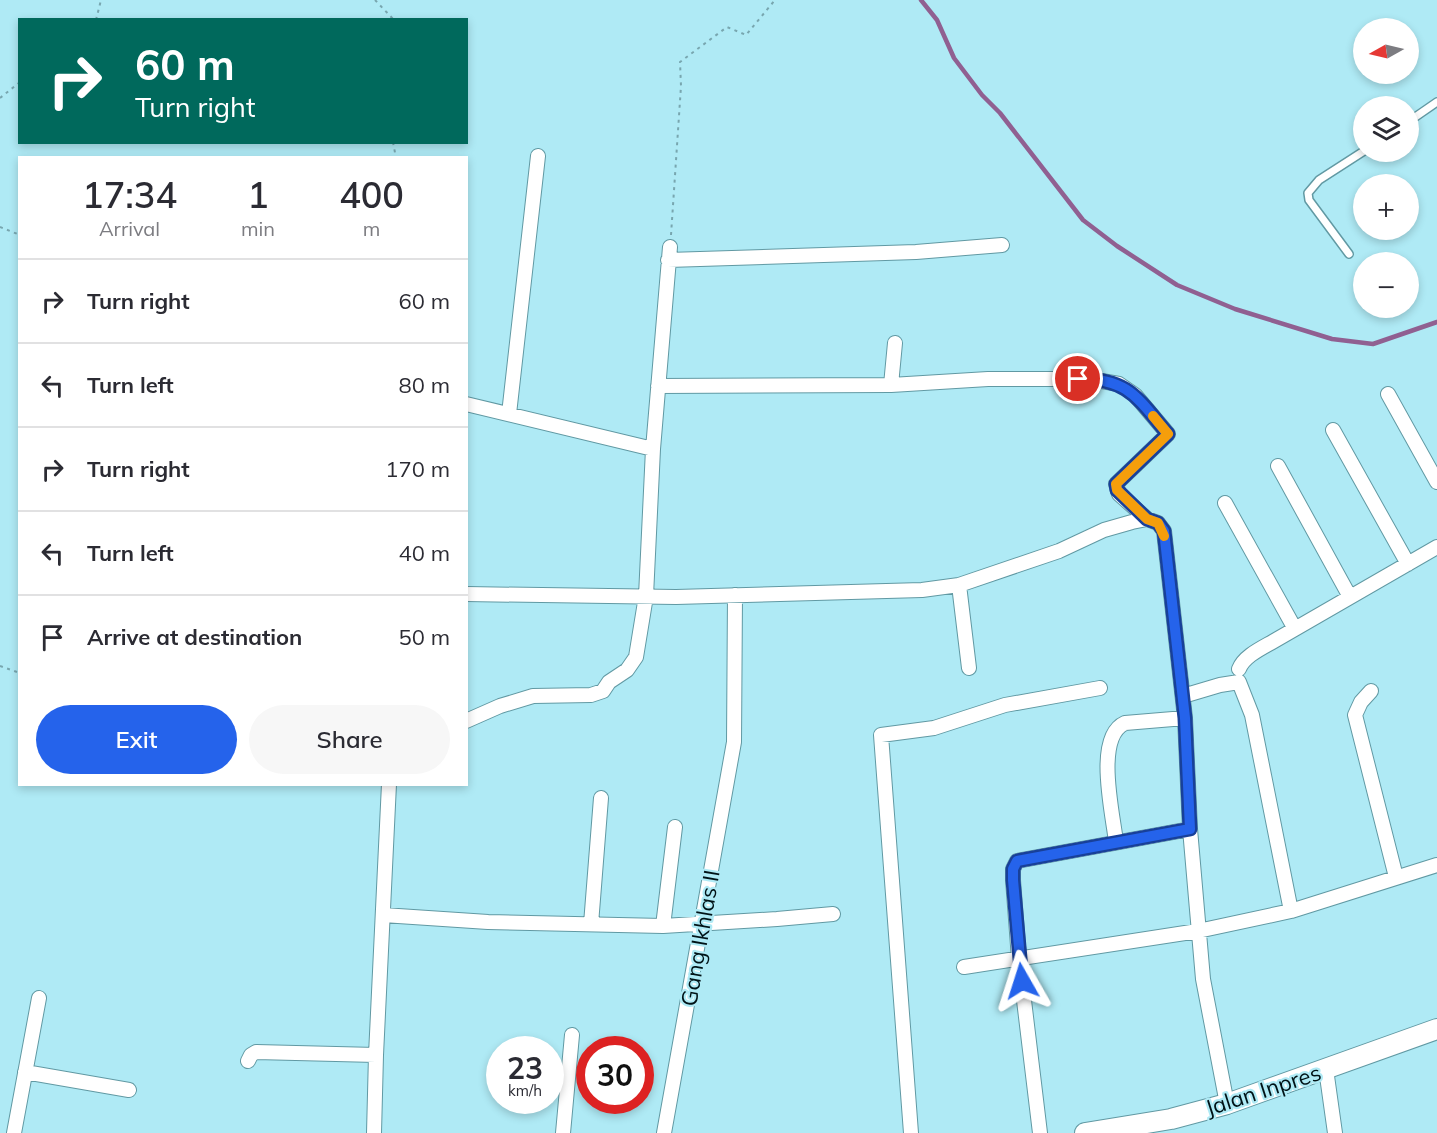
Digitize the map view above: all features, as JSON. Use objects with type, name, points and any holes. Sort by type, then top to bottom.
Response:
[{"type":"main road","name":"Jalan Inpres","points":[[1085,1133],[1171,1119],[1227,1104],[1437,1029]]},
{"type":"street","points":[[508,414],[538,156]]},
{"type":"street","points":[[468,720],[500,706],[533,696],[591,695],[603,691],[609,682],[627,670],[636,657],[646,596],[653,449],[669,254],[916,252],[1002,245]]},
{"type":"street","points":[[891,384],[895,343]]},
{"type":"street","points":[[658,386],[1090,379],[1119,384],[1135,395],[1168,434],[1116,484],[1119,494],[1147,519],[1158,523],[1164,531],[1185,718],[1190,829],[1203,979],[1227,1104]]},
{"type":"street","points":[[1388,394],[1437,482]]},
{"type":"street","points":[[468,404],[653,449]]},
{"type":"street","points":[[1333,430],[1408,564]]},
{"type":"street","points":[[1278,466],[1350,597]]},
{"type":"street","points":[[1225,502],[1296,629]]},
{"type":"street","points":[[468,594],[646,596],[922,590],[959,585],[1059,551],[1104,530],[1147,519]]},
{"type":"street","points":[[1239,669],[1249,657],[1437,547]]},
{"type":"street","points":[[959,585],[969,668]]},
{"type":"street","name":"Gang Ikhlas II","points":[[664,1133],[703,923],[734,736],[735,595]]},
{"type":"street","points":[[1183,696],[1239,682],[1252,715],[1291,911]]},
{"type":"street","points":[[911,1133],[881,735],[934,729],[1005,705],[1100,688]]},
{"type":"street","points":[[1371,691],[1361,702],[1355,715],[1396,877]]},
{"type":"street","points":[[1116,842],[1107,762],[1110,738],[1119,726],[1125,723],[1185,718]]},
{"type":"street","points":[[374,1133],[389,786]]},
{"type":"street","points":[[591,924],[601,798]]},
{"type":"street","points":[[663,926],[675,827]]},
{"type":"street","points":[[1040,1133],[1019,959],[1013,869],[1017,861],[1190,829]]},
{"type":"street","points":[[964,967],[1198,932],[1291,911],[1437,865]]},
{"type":"street","points":[[383,915],[488,922],[663,926],[833,914]]},
{"type":"street","points":[[14,1133],[39,998]]},
{"type":"street","points":[[563,1133],[572,1035]]},
{"type":"street","points":[[248,1060],[256,1052],[376,1055]]},
{"type":"street","points":[[1326,1069],[1335,1133]]},
{"type":"street","points":[[25,1072],[129,1090]]},
{"type":"lane","points":[[1419,114],[1437,102]]},
{"type":"lane","points":[[1349,254],[1309,200],[1308,193],[1319,180],[1353,158]]},
{"type":"path","points":[[96,18],[101,0]]},
{"type":"path","points":[[375,0],[392,18]]},
{"type":"path","points":[[669,254],[681,86],[680,62],[727,27],[746,35],[775,0]]},
{"type":"path","points":[[0,98],[18,84]]},
{"type":"path","points":[[0,227],[18,234]]},
{"type":"path","points":[[0,666],[18,672]]},
{"type":"waterway","points":[[921,0],[937,20],[954,58],[1083,220],[1117,246],[1177,285],[1235,309],[1332,339],[1373,344],[1437,322]]},
{"type":"slow traffic","points":[[1153,416],[1168,434],[1116,484],[1119,494],[1147,519],[1158,523],[1164,531],[1164,536]]},
{"type":"route","points":[[1022,981],[1013,880],[1013,869],[1017,861],[1190,829],[1185,718],[1164,531],[1158,523],[1147,519],[1119,494],[1116,484],[1168,434],[1135,395],[1119,384],[1078,379]]}]
